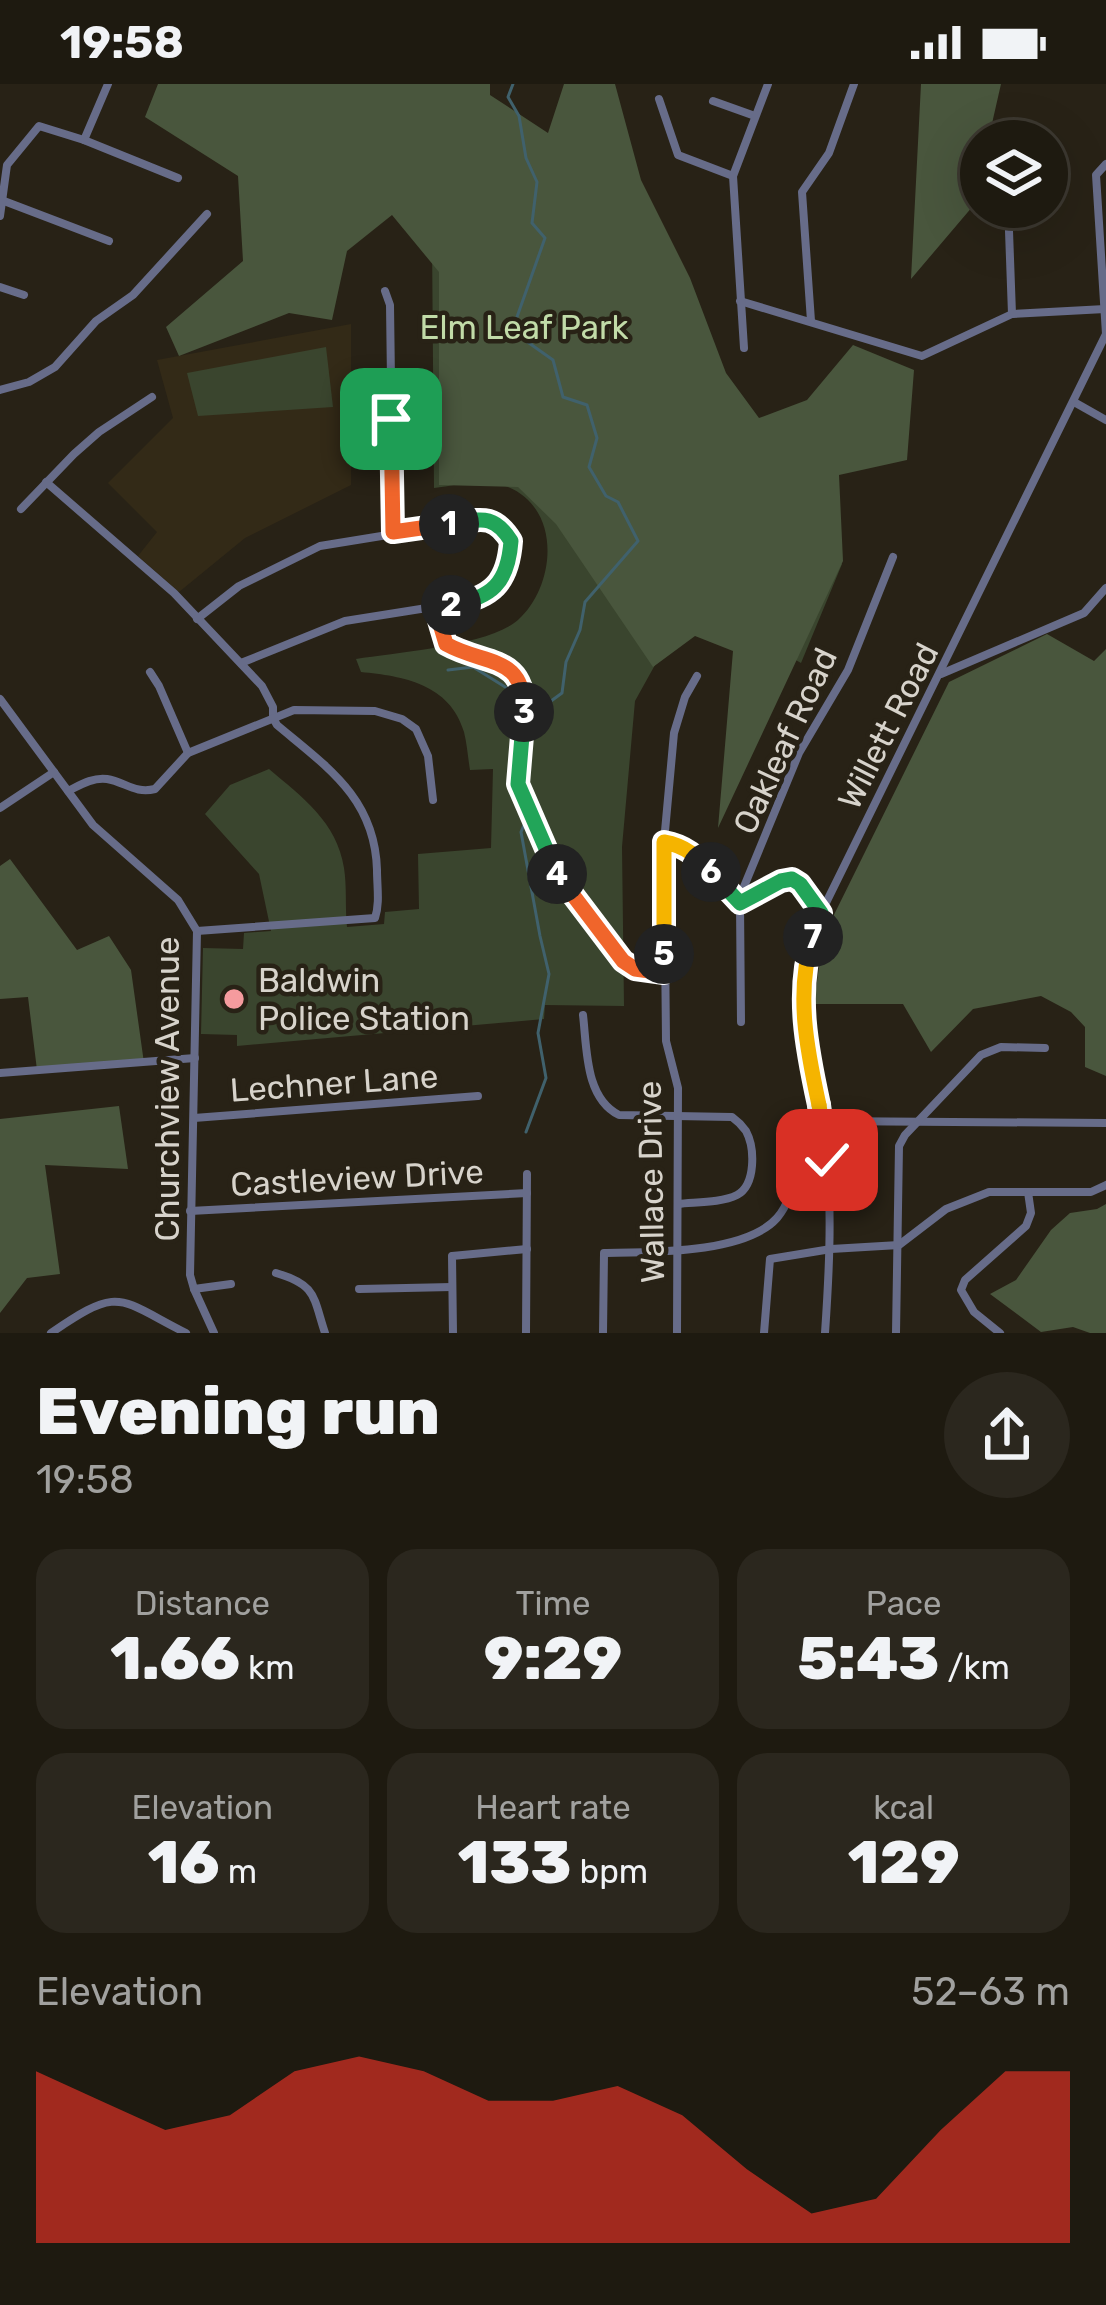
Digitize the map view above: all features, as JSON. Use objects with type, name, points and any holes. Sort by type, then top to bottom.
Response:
[{"type":"street","points":[[84,140],[108,84]]},
{"type":"street","points":[[744,348],[733,176],[768,84]]},
{"type":"street","points":[[811,322],[802,192],[829,153],[854,84]]},
{"type":"street","points":[[658,99],[678,155],[733,176]]},
{"type":"street","points":[[713,101],[755,116]]},
{"type":"street","points":[[0,216],[7,166],[39,126],[178,178]]},
{"type":"street","name":"Willett Road","points":[[825,1333],[830,1250],[827,1160],[805,1041],[808,950],[821,913],[1106,334],[1096,175],[1106,164]]},
{"type":"street","points":[[4,201],[109,241]]},
{"type":"street","points":[[0,390],[55,368],[96,321],[134,295],[207,214]]},
{"type":"street","points":[[1009,231],[1012,314]]},
{"type":"street","points":[[0,287],[24,295]]},
{"type":"street","points":[[385,291],[390,305],[393,532]]},
{"type":"street","points":[[740,301],[922,356],[1012,314],[1106,309]]},
{"type":"street","points":[[21,509],[99,432],[152,397]]},
{"type":"street","points":[[1074,402],[1106,420]]},
{"type":"street","points":[[46,482],[174,593],[262,686],[277,725],[331,771],[361,805],[372,835],[375,918],[197,931]]},
{"type":"street","points":[[197,619],[239,586],[320,546],[486,519],[503,528],[511,541],[509,567],[493,590],[470,602],[345,621],[241,664]]},
{"type":"street","name":"Oakleaf Road","points":[[741,1022],[743,890],[799,753],[848,670],[893,557]]},
{"type":"street","points":[[940,675],[1084,613],[1106,588]]},
{"type":"street","points":[[435,607],[446,644],[504,666],[520,679],[524,705],[518,784],[554,868],[623,961],[635,969],[664,973]]},
{"type":"street","points":[[150,672],[188,753]]},
{"type":"street","name":"Wallace Drive","points":[[677,1333],[678,1088],[665,1040],[664,842],[674,733],[697,676]]},
{"type":"street","name":"Churchview Avenue","points":[[0,699],[105,838],[178,900],[197,931],[190,1275],[214,1333]]},
{"type":"street","points":[[68,791],[104,778],[147,791],[161,785],[188,753],[294,710],[375,712],[402,719],[423,741],[433,800]]},
{"type":"street","points":[[0,808],[54,772]]},
{"type":"street","points":[[664,842],[692,852],[740,903],[792,879],[821,913]]},
{"type":"street","points":[[583,1015],[587,1059],[606,1109],[619,1115],[732,1117],[743,1126],[751,1147],[751,1175],[741,1193],[678,1204]]},
{"type":"street","points":[[896,1333],[897,1158],[905,1135],[981,1054],[1001,1047],[1045,1048]]},
{"type":"street","points":[[0,1072],[195,1058]]},
{"type":"street","name":"Lechner Lane","points":[[194,1118],[478,1096]]},
{"type":"street","points":[[822,1121],[1106,1124]]},
{"type":"street","points":[[603,1333],[604,1252],[678,1251],[758,1234],[780,1216],[789,1201],[797,1165],[827,1160]]},
{"type":"street","points":[[526,1333],[527,1174]]},
{"type":"street","points":[[764,1333],[770,1259],[899,1245],[946,1209],[989,1192],[1091,1192],[1106,1185]]},
{"type":"street","points":[[1000,1333],[974,1312],[962,1290],[965,1280],[1026,1226],[1028,1192]]},
{"type":"street","name":"Castleview Drive","points":[[190,1211],[527,1193]]},
{"type":"street","points":[[453,1333],[452,1256],[527,1249]]},
{"type":"street","points":[[277,1273],[304,1283],[325,1333]]},
{"type":"street","points":[[194,1289],[231,1284]]},
{"type":"street","points":[[359,1289],[452,1287]]},
{"type":"street","points":[[51,1333],[82,1312],[114,1301],[128,1301],[180,1332]]},
{"type":"shaded area","points":[[351,324],[351,485],[245,538],[179,592],[138,556],[157,532],[108,483],[173,418],[157,360]]},
{"type":"green space","points":[[158,84],[490,84],[490,95],[548,133],[564,84],[615,84],[641,180],[690,278],[726,373],[759,418],[807,400],[853,345],[914,370],[907,460],[839,475],[843,561],[718,828],[733,651],[695,636],[653,667],[556,524],[518,487],[439,485],[439,272],[392,215],[347,251],[332,320],[289,313],[179,356],[166,327],[243,261],[238,176],[145,117]]},
{"type":"green space","points":[[921,84],[1001,84],[993,120],[960,120],[960,221],[911,279]]},
{"type":"green space","name":"Elm Leaf Park","points":[[432,239],[824,565],[842,564],[801,663],[691,600],[635,701],[622,847],[624,1006],[545,1005],[544,1019],[237,1046],[237,1035],[201,1034],[203,948],[243,949],[244,933],[271,931],[259,874],[205,814],[230,785],[269,769],[326,824],[345,875],[347,927],[384,924],[385,912],[419,909],[418,854],[491,848],[493,769],[470,770],[464,732],[448,703],[408,680],[361,672],[356,659],[464,642],[504,629],[531,605],[546,569],[545,530],[538,512],[525,498],[490,483],[434,488]]},
{"type":"green space","points":[[326,347],[333,407],[198,416],[187,373]]},
{"type":"green space","points":[[1047,634],[1094,661],[1106,649],[1106,1076],[1085,1067],[1085,1027],[1071,1012],[1041,996],[973,1009],[931,1052],[903,1004],[814,1004],[823,937],[949,682]]},
{"type":"green space","points":[[10,859],[77,950],[109,936],[131,970],[144,1063],[37,1070],[28,997],[0,999],[0,866]]},
{"type":"green space","points":[[119,1106],[128,1169],[45,1165],[60,1274],[27,1278],[0,1313],[0,1119]]},
{"type":"green space","points":[[1106,1204],[1106,1333],[1073,1327],[1041,1332],[990,1294],[1016,1280],[1051,1230],[1070,1213]]},
{"type":"waterway","points":[[513,84],[508,97],[519,116],[526,158],[537,182],[532,223],[545,238],[512,331],[553,360],[563,397],[587,405],[597,438],[589,467],[606,496],[618,502],[638,541],[585,602],[580,630],[566,662],[562,693],[536,712]]},
{"type":"waterway","points":[[448,670],[473,667],[519,699]]},
{"type":"waterway","points":[[526,1132],[546,1078],[538,1033],[549,974],[521,832],[527,818]]},
{"type":"place","name":"Baldwin Police Station","points":[[234,999]]},
{"type":"route","points":[[391,419],[393,532],[486,519],[503,528],[511,541],[509,567],[493,590],[470,602],[435,607],[440,632],[446,644],[504,666],[520,679],[524,705],[518,784],[554,868],[623,961],[635,969],[664,973],[664,842],[692,852],[740,903],[792,879],[821,913],[808,950],[805,1041],[827,1160]]}]
